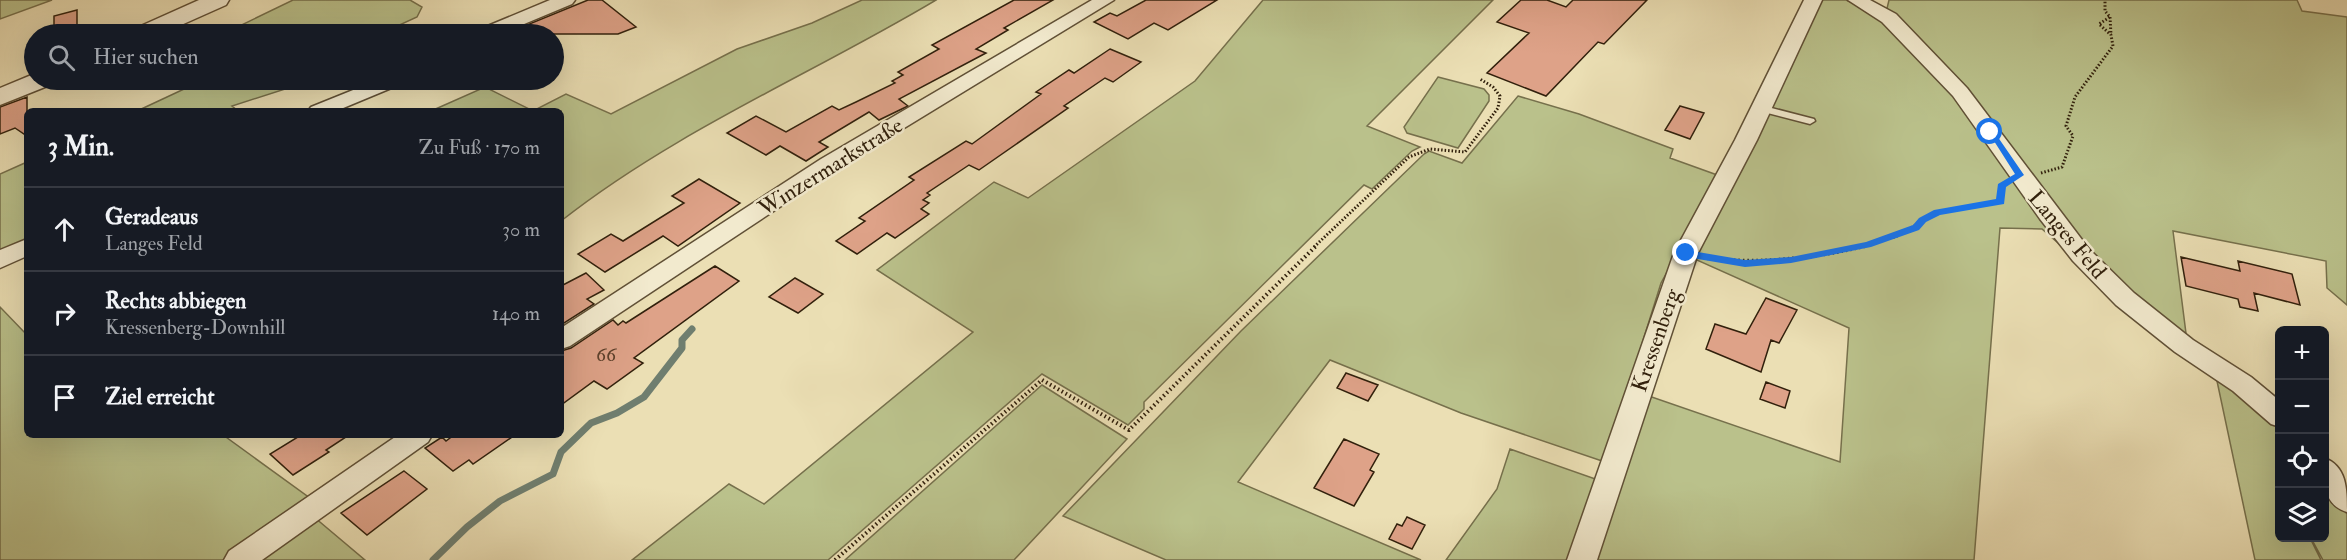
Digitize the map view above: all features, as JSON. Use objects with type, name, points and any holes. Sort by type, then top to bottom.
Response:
[{"type":"street","points":[[164,24],[218,0]]},
{"type":"street","points":[[508,24],[567,0]]},
{"type":"street","name":"Winzermarkstraße","points":[[564,338],[829,164],[1106,0]]},
{"type":"street","name":"Kressenberg","points":[[1582,560],[1686,253],[1813,0]]},
{"type":"street","name":"Langes Feld","points":[[1857,0],[1889,18],[1960,92],[2081,255],[2125,299],[2184,346],[2242,384],[2275,413]]},
{"type":"street","points":[[0,97],[24,87]]},
{"type":"street","points":[[325,108],[369,90]]},
{"type":"street","points":[[0,260],[24,248]]},
{"type":"street","points":[[239,560],[414,438]]},
{"type":"street","points":[[2329,475],[2347,501]]},
{"type":"lane","points":[[1760,108],[1810,121]]},
{"type":"path","points":[[1686,253],[1745,263],[1791,260],[1867,244],[1916,228],[1922,220],[1937,213],[2001,201],[2002,186],[2023,171],[2034,175],[2062,167],[2073,136],[2066,126],[2075,97],[2113,46],[2110,35],[2110,17],[2105,11],[2105,0]]},
{"type":"path","points":[[2110,17],[2099,24],[2110,35]]},
{"type":"path","points":[[835,560],[1042,380],[1094,412],[1129,430],[1398,165],[1416,151],[1436,148],[1465,152],[1498,108],[1500,96],[1493,87],[1480,79]]},
{"type":"green space","points":[[0,0],[52,0],[0,19]]},
{"type":"green space","points":[[293,0],[410,0],[422,7],[417,17],[402,24],[244,24]]},
{"type":"green space","points":[[862,0],[936,0],[697,131],[605,189],[564,219],[564,108],[539,108],[566,94],[611,114],[737,49],[812,23]]},
{"type":"green space","points":[[1263,0],[1493,0],[1367,126],[1420,147],[1412,151],[1372,189],[1364,185],[1144,402],[1144,409],[1128,425],[1042,374],[828,560],[632,560],[729,484],[764,504],[973,332],[877,270],[994,182],[1028,198],[1195,81]]},
{"type":"green space","points":[[1819,0],[1846,0],[1885,17],[1889,0],[2297,0],[2302,11],[2347,17],[2347,305],[2327,288],[2326,261],[2173,231],[2188,349],[2275,423],[2275,542],[2312,542],[2321,560],[2255,560],[2217,381],[2042,229],[2000,228],[1974,560],[1593,560],[1643,394],[1840,462],[1849,328],[1690,257]]},
{"type":"green space","points":[[1438,77],[1484,89],[1489,95],[1489,101],[1458,148],[1407,133],[1404,127]]},
{"type":"green space","points":[[182,90],[282,90],[232,106],[234,108],[143,108]]},
{"type":"green space","points":[[478,90],[491,90],[527,108],[438,108]]},
{"type":"green space","points":[[1518,96],[1579,114],[1673,149],[1670,158],[1720,176],[1661,283],[1605,462],[1461,413],[1330,360],[1238,482],[1421,560],[1166,560],[1063,516],[1241,331],[1424,154],[1429,151],[1462,163]]},
{"type":"green space","points":[[24,163],[24,249],[0,261],[0,174]]},
{"type":"green space","points":[[0,307],[24,332],[24,438],[227,438],[314,501],[230,560],[0,560]]},
{"type":"green space","points":[[1042,385],[1127,439],[1014,560],[845,560]]},
{"type":"green space","points":[[1510,449],[1601,481],[1575,560],[1446,560],[1497,489]]},
{"type":"green space","points":[[2329,486],[2347,514],[2347,560],[2323,560],[2313,542],[2329,542]]},
{"type":"green space","points":[[314,517],[365,560],[254,560]]},
{"type":"building","points":[[588,0],[602,0],[636,27],[618,34],[564,34],[564,24],[529,24]]},
{"type":"building","points":[[1014,0],[1053,0],[1004,28],[1008,30],[976,49],[986,53],[899,99],[908,106],[879,120],[869,112],[819,142],[828,147],[806,161],[780,146],[766,155],[727,133],[756,116],[786,132],[832,106],[839,110],[895,83],[892,81],[903,75],[898,72],[939,49],[932,45]]},
{"type":"building","points":[[1146,0],[1217,0],[1168,30],[1154,23],[1128,39],[1094,22],[1110,13],[1117,16]]},
{"type":"building","points":[[1521,0],[1547,0],[1566,7],[1573,0],[1647,0],[1604,44],[1598,42],[1546,96],[1487,73],[1529,33],[1497,22]]},
{"type":"building","points":[[77,10],[77,24],[54,24],[54,16]]},
{"type":"building","points":[[1110,49],[1141,62],[1113,82],[1105,78],[1064,106],[1068,108],[979,170],[969,165],[927,193],[930,195],[923,200],[929,203],[921,209],[929,214],[895,238],[887,233],[857,254],[836,241],[865,221],[859,218],[914,180],[909,177],[966,141],[972,144],[1041,94],[1036,92],[1069,70],[1074,73]]},
{"type":"building","points":[[27,97],[27,108],[24,108],[24,134],[15,128],[0,134],[0,107]]},
{"type":"building","points":[[1680,106],[1704,113],[1690,139],[1665,130]]},
{"type":"building","points":[[699,179],[740,203],[678,246],[663,236],[605,272],[578,254],[611,234],[623,241],[684,203],[672,196]]},
{"type":"building","points":[[2181,257],[2240,271],[2238,261],[2292,274],[2300,305],[2254,293],[2258,311],[2240,307],[2238,299],[2186,286]]},
{"type":"building","points":[[715,266],[739,281],[634,358],[643,363],[607,389],[594,381],[564,403],[564,350],[571,348],[613,320],[618,325],[623,321],[626,323]]},
{"type":"building","points":[[586,273],[604,290],[587,299],[594,304],[564,323],[564,284]]},
{"type":"building","points":[[795,278],[823,294],[798,313],[769,297]]},
{"type":"building","points":[[1766,298],[1797,310],[1779,343],[1771,340],[1761,372],[1706,349],[1715,324],[1746,334]]},
{"type":"building","points":[[1346,373],[1378,385],[1368,401],[1337,388]]},
{"type":"building","points":[[1766,382],[1790,391],[1785,408],[1760,399]]},
{"type":"building","points":[[296,438],[344,438],[326,450],[329,452],[293,475],[270,454]]},
{"type":"building","points":[[440,438],[446,441],[450,438],[511,438],[473,464],[469,460],[453,471],[425,448]]},
{"type":"building","points":[[1344,439],[1379,454],[1370,470],[1374,472],[1354,506],[1314,488]]},
{"type":"building","points":[[404,471],[427,489],[367,535],[341,513]]},
{"type":"building","points":[[1407,517],[1425,525],[1412,549],[1389,539],[1397,524],[1402,526]]},
{"type":"waterway","points":[[433,560],[467,527],[500,501],[553,474],[561,452],[591,423],[617,413],[644,397],[682,348],[682,340],[692,329]]},
{"type":"route","points":[[1686,253],[1713,260],[1745,263],[1791,260],[1867,244],[1916,228],[1922,220],[1937,213],[2001,201],[2002,186],[2020,175],[1990,132]]}]
